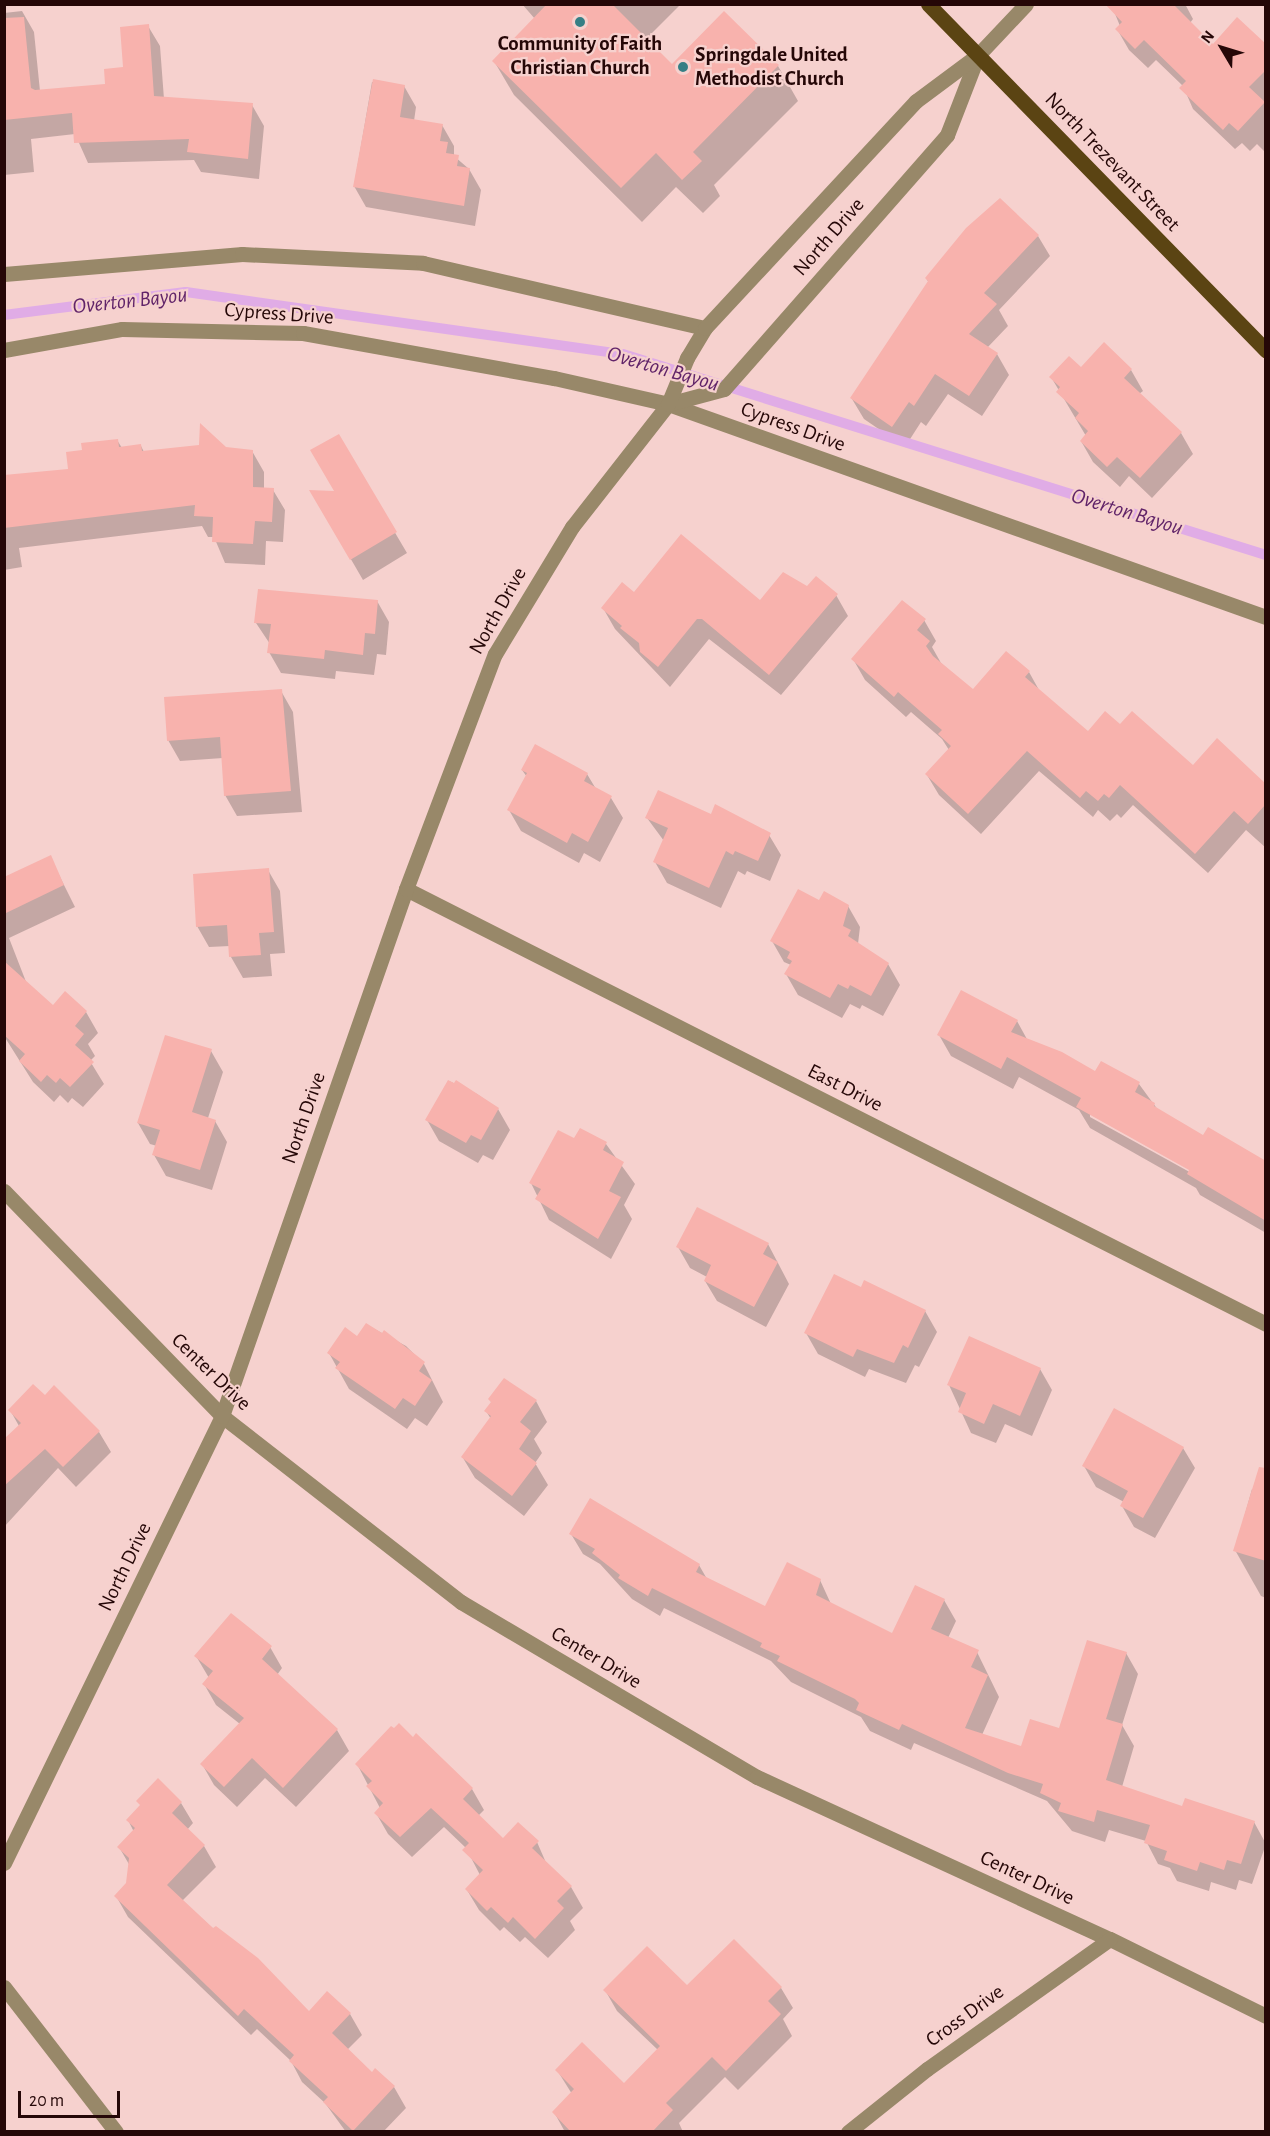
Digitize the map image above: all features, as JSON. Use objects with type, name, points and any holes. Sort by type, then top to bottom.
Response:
[{"type":"main road","name":"North Trezevant Street","points":[[928,4],[1266,350]]},
{"type":"street","name":"North Drive","points":[[4,1863],[222,1416],[406,889],[495,654],[572,527],[668,404],[687,358],[705,328],[916,100],[978,54],[1026,4]]},
{"type":"street","name":"North Drive","points":[[668,404],[704,397],[724,389],[947,135],[978,54]]},
{"type":"street","points":[[4,274],[242,254],[423,262],[705,328]]},
{"type":"street","name":"Cypress Drive","points":[[4,350],[122,329],[303,333],[554,378],[668,404],[1266,617]]},
{"type":"street","name":"East Drive","points":[[406,889],[1266,1324]]},
{"type":"street","name":"Center Drive","points":[[4,1191],[222,1416],[461,1602],[757,1777],[1110,1939],[1266,2016]]},
{"type":"street","name":"Cross Drive","points":[[848,2132],[927,2069],[1110,1939]]},
{"type":"street","points":[[4,1987],[116,2132]]},
{"type":"building","points":[[547,4],[612,4],[672,64],[724,11],[779,65],[693,152],[702,161],[682,180],[656,153],[621,188],[492,61]]},
{"type":"building","points":[[1105,4],[1173,4],[1213,44],[1237,17],[1266,44],[1266,70],[1249,87],[1265,102],[1238,131],[1229,123],[1223,130],[1179,88],[1186,81],[1144,40],[1135,49],[1115,29],[1122,22]]},
{"type":"building","points":[[24,17],[31,88],[35,90],[105,84],[104,69],[123,67],[120,27],[149,24],[154,96],[253,103],[248,159],[187,152],[189,139],[74,143],[72,113],[4,120],[4,18]]},
{"type":"building","points":[[373,79],[405,85],[400,117],[443,124],[440,141],[448,142],[446,153],[459,155],[457,166],[470,168],[464,206],[353,187]]},
{"type":"building","points":[[1000,198],[1039,235],[984,293],[997,304],[969,334],[998,353],[969,396],[935,374],[914,406],[909,402],[892,427],[850,398],[928,281],[925,278],[966,228]]},
{"type":"building","points":[[1104,342],[1132,369],[1124,378],[1182,432],[1140,478],[1117,457],[1107,467],[1080,441],[1088,431],[1075,418],[1079,413],[1056,392],[1060,387],[1049,377],[1069,356],[1081,367]]},
{"type":"building","points":[[200,423],[226,447],[253,450],[253,487],[274,488],[272,522],[255,521],[253,544],[212,542],[213,517],[194,516],[195,505],[4,528],[4,475],[68,469],[66,452],[82,450],[81,443],[118,439],[119,447],[141,444],[142,451],[199,445]]},
{"type":"building","points":[[339,434],[397,532],[350,560],[309,490],[334,491],[310,450]]},
{"type":"building","points":[[681,534],[760,600],[783,572],[807,586],[816,576],[838,594],[769,675],[702,619],[697,619],[658,667],[640,652],[639,643],[620,628],[622,626],[601,608],[622,582],[634,592]]},
{"type":"building","points":[[258,589],[378,600],[375,634],[365,633],[363,655],[325,650],[324,659],[267,653],[271,624],[254,623]]},
{"type":"building","points":[[902,600],[926,619],[917,630],[930,641],[926,646],[933,656],[973,689],[1006,651],[1030,671],[1025,677],[1088,731],[1105,711],[1120,724],[1132,711],[1193,765],[1217,738],[1266,784],[1266,804],[1248,824],[1234,811],[1195,854],[1120,785],[1109,798],[1104,794],[1098,801],[1086,791],[1080,798],[1027,751],[968,814],[925,774],[951,746],[938,734],[942,730],[898,692],[894,697],[851,659]]},
{"type":"building","points":[[282,689],[291,791],[224,796],[220,737],[167,741],[164,697]]},
{"type":"building","points":[[535,744],[588,773],[584,781],[612,796],[588,842],[572,833],[567,843],[507,810],[527,773],[521,770]]},
{"type":"building","points":[[658,790],[711,814],[715,804],[771,833],[758,861],[735,851],[733,855],[726,851],[709,888],[653,862],[668,828],[645,818]]},
{"type":"building","points":[[51,855],[64,885],[4,914],[4,877]]},
{"type":"building","points":[[269,868],[274,932],[259,933],[261,955],[229,957],[227,925],[196,927],[193,874]]},
{"type":"building","points":[[798,889],[819,900],[824,891],[849,905],[843,926],[851,930],[848,936],[889,963],[871,996],[850,985],[848,989],[838,984],[830,998],[784,974],[792,961],[787,958],[790,952],[770,941]]},
{"type":"building","points":[[4,961],[53,1005],[65,991],[87,1011],[75,1026],[84,1034],[75,1045],[94,1062],[70,1087],[60,1078],[56,1083],[47,1075],[41,1082],[19,1061],[25,1054],[4,1035]]},
{"type":"building","points":[[961,990],[1018,1020],[1011,1032],[1062,1052],[1095,1071],[1101,1061],[1140,1082],[1135,1092],[1155,1103],[1154,1106],[1203,1135],[1208,1127],[1266,1161],[1266,1221],[1187,1174],[1189,1170],[1076,1107],[1081,1098],[1007,1057],[1001,1069],[937,1035]]},
{"type":"building","points":[[165,1035],[212,1049],[192,1112],[216,1120],[200,1170],[152,1155],[160,1130],[137,1123]]},
{"type":"building","points":[[448,1080],[454,1083],[456,1080],[499,1108],[481,1140],[471,1135],[466,1143],[425,1120]]},
{"type":"building","points":[[580,1128],[607,1142],[603,1150],[624,1162],[609,1191],[621,1197],[598,1239],[535,1199],[541,1189],[529,1183],[558,1130],[574,1138]]},
{"type":"building","points":[[697,1207],[769,1243],[763,1254],[778,1262],[754,1307],[704,1281],[711,1265],[676,1247]]},
{"type":"building","points":[[834,1274],[861,1287],[864,1280],[926,1310],[908,1348],[903,1345],[894,1363],[857,1349],[853,1357],[804,1333]]},
{"type":"building","points":[[366,1323],[382,1333],[384,1330],[425,1362],[419,1371],[432,1380],[415,1406],[403,1398],[395,1409],[335,1368],[340,1362],[327,1353],[345,1327],[357,1336]]},
{"type":"building","points":[[969,1336],[1041,1368],[1020,1416],[993,1404],[984,1424],[958,1412],[966,1393],[947,1385]]},
{"type":"building","points":[[504,1378],[537,1400],[520,1422],[531,1431],[519,1449],[537,1463],[512,1496],[461,1457],[491,1416],[484,1411],[491,1402],[488,1399]]},
{"type":"building","points":[[33,1384],[45,1395],[54,1385],[100,1431],[63,1467],[45,1449],[4,1486],[4,1439],[21,1423],[8,1410]]},
{"type":"building","points":[[1114,1408],[1184,1447],[1143,1518],[1120,1506],[1128,1491],[1082,1466]]},
{"type":"building","points":[[1259,1467],[1266,1468],[1266,1561],[1233,1551]]},
{"type":"building","points":[[590,1498],[700,1564],[696,1572],[765,1606],[787,1562],[821,1579],[816,1595],[892,1633],[915,1585],[945,1599],[931,1629],[979,1650],[971,1667],[988,1675],[965,1728],[1021,1746],[1030,1719],[1059,1728],[1087,1640],[1127,1652],[1106,1719],[1123,1724],[1106,1780],[1182,1806],[1185,1798],[1255,1821],[1241,1864],[1227,1860],[1224,1870],[1200,1862],[1197,1871],[1164,1860],[1167,1851],[1144,1843],[1150,1825],[1097,1810],[1094,1822],[1058,1811],[1061,1803],[1040,1793],[1043,1784],[1008,1773],[902,1724],[899,1730],[856,1710],[859,1703],[855,1699],[777,1661],[780,1656],[760,1647],[762,1643],[652,1588],[648,1596],[618,1578],[620,1575],[592,1553],[595,1549],[569,1534]]},
{"type":"building","points":[[231,1613],[272,1646],[262,1659],[338,1729],[283,1788],[252,1758],[224,1787],[200,1764],[244,1718],[202,1684],[213,1671],[194,1656]]},
{"type":"building","points":[[399,1723],[413,1737],[416,1733],[473,1788],[463,1799],[503,1838],[518,1822],[539,1841],[532,1848],[572,1886],[557,1901],[564,1908],[535,1939],[513,1917],[508,1923],[491,1907],[487,1911],[465,1889],[483,1870],[462,1850],[469,1843],[431,1808],[400,1837],[374,1813],[383,1803],[366,1786],[372,1781],[355,1764],[391,1726],[394,1728]]},
{"type":"building","points":[[158,1778],[182,1802],[172,1813],[205,1845],[167,1885],[213,1928],[216,1926],[258,1958],[309,2011],[327,1991],[351,2013],[332,2033],[372,2072],[375,2068],[395,2086],[353,2131],[323,2102],[328,2097],[289,2061],[294,2055],[244,2009],[238,2016],[114,1896],[126,1883],[129,1858],[117,1847],[135,1828],[126,1820],[140,1805],[136,1801]]},
{"type":"building","points":[[734,1939],[782,1987],[768,2001],[781,2014],[726,2071],[712,2057],[666,2103],[673,2110],[652,2132],[571,2132],[552,2112],[574,2089],[555,2070],[582,2042],[624,2083],[660,2046],[603,1990],[647,1946],[687,1985]]},
{"type":"waterway","name":"Overton Bayou","points":[[4,315],[186,292],[623,354],[1266,555]]},
{"type":"place","name":"Community of Faith Christian Church","points":[[580,22]]},
{"type":"place","name":"Springdale United Methodist Church","points":[[683,67]]}]
